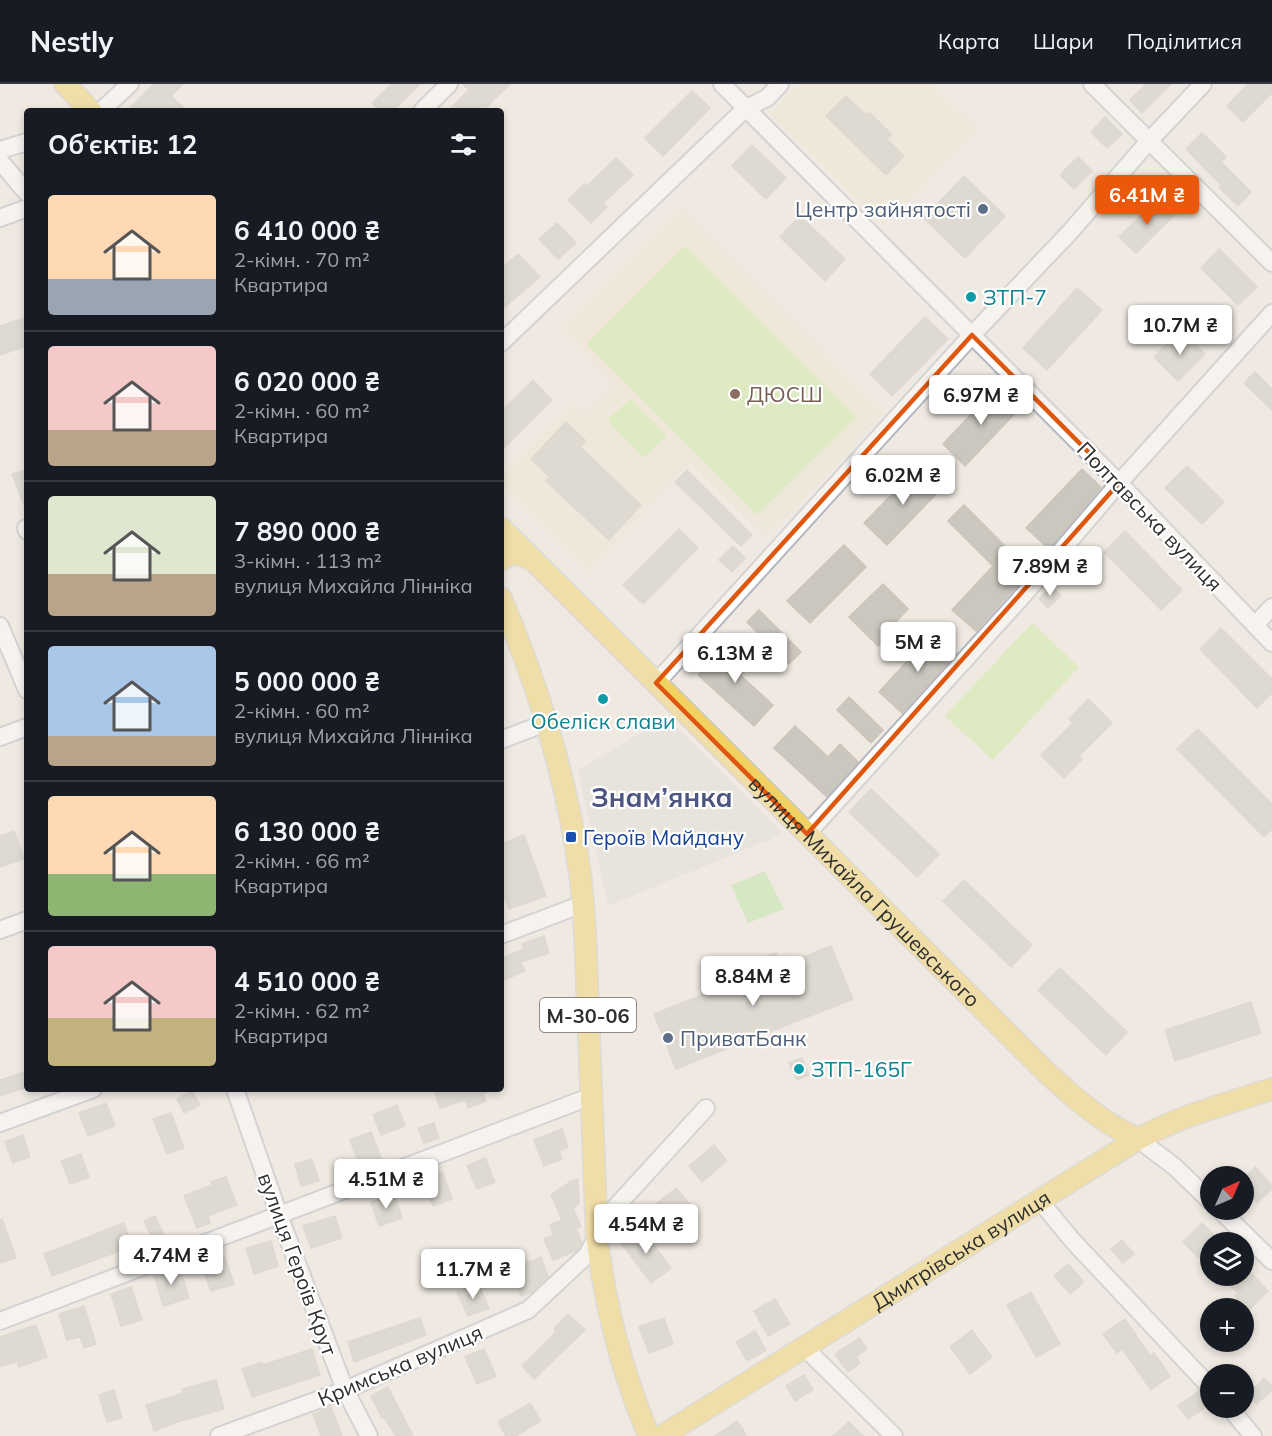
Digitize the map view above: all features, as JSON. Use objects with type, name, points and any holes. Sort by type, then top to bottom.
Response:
[{"type":"main road","points":[[64,84],[89,108]]},
{"type":"main road","name":"вулиця Михайла Грушевського","points":[[504,531],[1047,1073],[1091,1112],[1114,1128],[1138,1139]]},
{"type":"main road","points":[[504,558],[510,554],[520,554],[532,560]]},
{"type":"main road","name":"М-30-06","points":[[504,605],[530,669],[548,722],[568,805],[584,907],[597,1238],[601,1271],[626,1376],[649,1436]]},
{"type":"main road","name":"Дмитрівська вулиця","points":[[662,1436],[1138,1139],[1185,1117],[1272,1089]]},
{"type":"street","points":[[104,108],[130,84]]},
{"type":"street","points":[[425,108],[449,84]]},
{"type":"street","name":"Полтавська вулиця","points":[[722,84],[1119,483],[1272,643]]},
{"type":"street","points":[[504,341],[746,108],[767,98],[780,84]]},
{"type":"street","points":[[1092,84],[1272,263]]},
{"type":"street","points":[[656,684],[1203,84]]},
{"type":"street","points":[[0,150],[24,143]]},
{"type":"street","points":[[0,161],[24,189]]},
{"type":"street","points":[[0,218],[24,209]]},
{"type":"street","points":[[807,834],[1003,618],[1119,483],[1272,313]]},
{"type":"street","points":[[1255,625],[1272,607]]},
{"type":"street","points":[[0,626],[24,683]]},
{"type":"street","points":[[504,739],[548,722]]},
{"type":"street","points":[[0,737],[24,728]]},
{"type":"street","points":[[504,934],[572,908],[584,907]]},
{"type":"street","points":[[0,930],[24,921]]},
{"type":"street","points":[[0,1123],[85,1092]]},
{"type":"street","name":"вулиця Героїв Крут","points":[[236,1092],[279,1215],[345,1390],[369,1436]]},
{"type":"street","points":[[0,1321],[592,1096]]},
{"type":"street","name":"Кримська вулиця","points":[[219,1436],[345,1390],[528,1310],[587,1255],[611,1212],[706,1108]]},
{"type":"street","points":[[1138,1139],[1176,1167],[1200,1191]]},
{"type":"street","points":[[1040,1201],[1096,1266],[1200,1376]]},
{"type":"street","points":[[1230,1220],[1272,1261]]},
{"type":"street","points":[[804,1347],[894,1436]]},
{"type":"street","points":[[1238,1418],[1253,1436]]},
{"type":"highlighted area","points":[[972,335],[1119,483],[807,834],[656,683]]},
{"type":"shaded area","points":[[800,84],[932,84],[978,129],[883,225],[771,114]]},
{"type":"shaded area","name":"ДЮСШ","points":[[682,208],[885,413],[767,537],[690,463],[588,571],[504,486],[504,471],[574,404],[584,413],[615,384],[560,328]]},
{"type":"shaded area","points":[[667,718],[783,834],[608,906],[578,770]]},
{"type":"green space","points":[[685,246],[856,417],[757,515],[587,344]]},
{"type":"green space","points":[[630,399],[667,435],[644,458],[607,421]]},
{"type":"green space","points":[[1032,623],[1079,667],[993,760],[945,716]]},
{"type":"green space","points":[[765,871],[784,909],[748,923],[731,885]]},
{"type":"building","points":[[154,84],[183,84],[171,96],[184,108],[130,108]]},
{"type":"building","points":[[392,84],[420,84],[396,108],[377,108],[372,103]]},
{"type":"building","points":[[463,84],[510,84],[485,108],[451,108],[469,90]]},
{"type":"building","points":[[1147,84],[1171,84],[1142,113],[1130,100]]},
{"type":"building","points":[[1248,84],[1272,84],[1272,93],[1243,122],[1227,106]]},
{"type":"building","points":[[692,91],[710,108],[663,156],[645,138]]},
{"type":"building","points":[[846,96],[866,115],[869,112],[891,134],[887,139],[904,156],[886,175],[826,116]]},
{"type":"building","points":[[1105,117],[1122,134],[1107,148],[1091,132]]},
{"type":"building","points":[[1202,133],[1226,157],[1221,162],[1251,192],[1238,206],[1186,149]]},
{"type":"building","points":[[752,145],[786,178],[766,199],[732,166]]},
{"type":"building","points":[[1078,157],[1092,171],[1074,189],[1060,175]]},
{"type":"building","points":[[616,158],[633,175],[603,203],[607,207],[591,223],[568,200],[584,184],[586,187]]},
{"type":"building","points":[[964,176],[1005,216],[965,258],[924,218]]},
{"type":"building","points":[[1158,199],[1174,215],[1136,253],[1119,237]]},
{"type":"building","points":[[800,216],[845,259],[825,281],[780,237]]},
{"type":"building","points":[[557,223],[576,243],[558,259],[539,239]]},
{"type":"building","points":[[1219,249],[1257,287],[1238,305],[1201,268]]},
{"type":"building","points":[[518,254],[540,277],[504,307],[504,266]]},
{"type":"building","points":[[1077,288],[1102,310],[1047,370],[1023,348]]},
{"type":"building","points":[[925,317],[948,339],[892,396],[870,374]]},
{"type":"building","points":[[24,318],[24,347],[0,355],[0,326]]},
{"type":"building","points":[[1181,330],[1205,354],[1178,381],[1154,357]]},
{"type":"building","points":[[1255,372],[1272,389],[1272,410],[1244,383]]},
{"type":"building","points":[[533,380],[552,400],[504,448],[504,409]]},
{"type":"building","points":[[997,387],[1020,408],[965,466],[943,444]]},
{"type":"building","points":[[566,422],[586,441],[580,447],[641,505],[609,540],[546,481],[550,477],[531,459]]},
{"type":"building","points":[[920,466],[942,488],[887,545],[864,523]]},
{"type":"building","points":[[1187,466],[1224,502],[1202,524],[1165,488]]},
{"type":"building","points":[[1082,469],[1101,487],[1049,549],[1026,528]]},
{"type":"building","points":[[687,470],[752,535],[741,546],[675,482]]},
{"type":"building","points":[[24,471],[24,505],[12,474]]},
{"type":"building","points":[[964,505],[1030,571],[976,631],[952,610],[993,566],[948,521]]},
{"type":"building","points":[[679,529],[698,548],[643,604],[623,585]]},
{"type":"building","points":[[1125,531],[1182,590],[1161,610],[1104,552]]},
{"type":"building","points":[[844,545],[866,567],[810,623],[787,601]]},
{"type":"building","points":[[733,546],[745,558],[732,572],[719,560]]},
{"type":"building","points":[[883,584],[908,609],[888,630],[891,633],[878,646],[849,617]]},
{"type":"building","points":[[1051,586],[1061,595],[1048,608],[1039,599]]},
{"type":"building","points":[[759,610],[801,652],[789,664],[747,622]]},
{"type":"building","points":[[1221,628],[1272,679],[1272,693],[1257,708],[1200,649]]},
{"type":"building","points":[[933,633],[956,654],[902,713],[879,692]]},
{"type":"building","points":[[730,641],[752,662],[740,675],[773,705],[754,726],[698,675]]},
{"type":"building","points":[[849,697],[883,730],[871,743],[837,710]]},
{"type":"building","points":[[1088,699],[1112,723],[1079,756],[1082,759],[1064,778],[1041,755],[1073,723],[1069,719]]},
{"type":"building","points":[[795,726],[828,757],[840,744],[858,762],[827,797],[774,748]]},
{"type":"building","points":[[1198,729],[1272,804],[1272,829],[1264,837],[1177,749]]},
{"type":"building","points":[[871,789],[939,854],[917,877],[849,812]]},
{"type":"building","points":[[14,831],[24,859],[0,867],[0,836]]},
{"type":"building","points":[[524,835],[546,896],[509,909],[504,895],[504,843]]},
{"type":"building","points":[[964,880],[1032,945],[1011,967],[943,901]]},
{"type":"building","points":[[544,936],[549,953],[521,962],[525,971],[504,980],[504,957],[524,949],[522,944]]},
{"type":"building","points":[[831,946],[853,999],[676,1069],[654,1014],[769,969],[765,957],[776,953],[781,966]]},
{"type":"building","points":[[1060,968],[1127,1032],[1106,1055],[1038,990]]},
{"type":"building","points":[[1251,1002],[1261,1033],[1175,1061],[1165,1030]]},
{"type":"building","name":"ЗТП-165Г","points":[[802,1058],[809,1075],[797,1080],[789,1063]]},
{"type":"building","points":[[24,1072],[24,1088],[0,1096],[0,1080]]},
{"type":"building","points":[[193,1092],[200,1105],[184,1113],[177,1099]]},
{"type":"building","points":[[435,1092],[488,1092],[483,1094],[486,1101],[468,1108],[465,1100],[440,1108]]},
{"type":"building","points":[[106,1103],[115,1126],[88,1136],[79,1113]]},
{"type":"building","points":[[397,1105],[405,1126],[381,1135],[373,1115]]},
{"type":"building","points":[[171,1113],[184,1148],[167,1154],[153,1119]]},
{"type":"building","points":[[434,1123],[439,1138],[424,1143],[418,1128]]},
{"type":"building","points":[[562,1129],[568,1147],[559,1151],[562,1159],[544,1166],[534,1140]]},
{"type":"building","points":[[371,1132],[381,1158],[360,1166],[350,1140]]},
{"type":"building","points":[[23,1135],[30,1157],[13,1163],[5,1142]]},
{"type":"building","points":[[714,1145],[727,1161],[702,1182],[689,1166]]},
{"type":"building","points":[[81,1154],[89,1177],[70,1184],[61,1161]]},
{"type":"building","points":[[485,1158],[495,1182],[477,1189],[467,1166]]},
{"type":"building","points":[[312,1159],[319,1181],[301,1186],[295,1164]]},
{"type":"building","points":[[1254,1168],[1272,1186],[1272,1189],[1257,1203],[1254,1200]]},
{"type":"building","points":[[443,1173],[452,1199],[433,1206],[423,1180]]},
{"type":"building","points":[[226,1177],[237,1205],[208,1216],[210,1223],[197,1228],[184,1196]]},
{"type":"building","points":[[578,1179],[579,1203],[573,1208],[581,1226],[576,1229],[582,1243],[576,1251],[553,1260],[544,1239],[554,1235],[550,1225],[562,1220],[551,1195]]},
{"type":"building","points":[[676,1188],[691,1206],[672,1222],[657,1203]]},
{"type":"building","points":[[394,1194],[402,1218],[379,1226],[371,1202]]},
{"type":"building","points":[[155,1216],[164,1235],[153,1240],[144,1221]]},
{"type":"building","points":[[335,1216],[342,1238],[311,1248],[303,1226]]},
{"type":"building","points":[[2,1219],[16,1258],[0,1263],[0,1220]]},
{"type":"building","points":[[124,1223],[132,1248],[52,1276],[44,1254]]},
{"type":"building","points":[[1202,1223],[1211,1232],[1200,1232],[1200,1255],[1198,1257],[1183,1242]]},
{"type":"building","points":[[641,1228],[671,1268],[651,1283],[621,1243]]},
{"type":"building","points":[[1122,1240],[1134,1254],[1123,1263],[1111,1249]]},
{"type":"building","points":[[271,1241],[278,1266],[254,1274],[246,1248]]},
{"type":"building","points":[[224,1255],[234,1284],[211,1291],[201,1263]]},
{"type":"building","points":[[541,1257],[548,1277],[532,1292],[521,1296],[510,1270]]},
{"type":"building","points":[[1068,1264],[1084,1282],[1070,1294],[1054,1276]]},
{"type":"building","points":[[179,1266],[189,1298],[163,1306],[154,1274]]},
{"type":"building","points":[[1254,1276],[1268,1291],[1254,1305],[1254,1298],[1237,1298],[1235,1296],[1238,1293],[1231,1286],[1254,1286]]},
{"type":"building","points":[[478,1283],[489,1308],[468,1316],[457,1292]]},
{"type":"building","points":[[131,1287],[142,1320],[121,1326],[111,1294]]},
{"type":"building","points":[[1031,1292],[1060,1344],[1036,1357],[1007,1305]]},
{"type":"building","points":[[775,1299],[790,1324],[768,1336],[754,1311]]},
{"type":"building","points":[[84,1306],[96,1344],[84,1348],[80,1337],[67,1340],[59,1314]]},
{"type":"building","points":[[568,1314],[585,1330],[534,1379],[522,1366],[556,1332],[554,1329]]},
{"type":"building","points":[[420,1318],[426,1335],[354,1362],[348,1342]]},
{"type":"building","points":[[664,1318],[673,1344],[649,1353],[639,1327]]},
{"type":"building","points":[[1125,1319],[1150,1356],[1154,1353],[1170,1376],[1151,1390],[1122,1349],[1117,1353],[1103,1334]]},
{"type":"building","points":[[36,1325],[47,1357],[19,1367],[17,1361],[0,1367],[0,1337]]},
{"type":"building","points":[[972,1330],[992,1357],[970,1374],[950,1347]]},
{"type":"building","points":[[755,1331],[766,1350],[747,1361],[736,1342]]},
{"type":"building","points":[[859,1338],[867,1349],[856,1357],[860,1363],[848,1372],[835,1354]]},
{"type":"building","points":[[312,1349],[320,1375],[252,1397],[242,1369],[262,1362],[263,1365]]},
{"type":"building","points":[[484,1349],[496,1376],[477,1384],[465,1357]]},
{"type":"building","points":[[804,1375],[813,1390],[795,1401],[786,1386]]},
{"type":"building","points":[[1264,1378],[1272,1387],[1272,1390],[1257,1404],[1254,1401],[1254,1389]]},
{"type":"building","points":[[216,1380],[224,1409],[154,1431],[146,1405],[183,1393],[182,1389]]},
{"type":"building","points":[[388,1387],[413,1436],[396,1436],[384,1417],[382,1418],[371,1396]]},
{"type":"building","points":[[114,1390],[122,1418],[107,1422],[99,1395]]},
{"type":"building","points":[[1200,1392],[1200,1411],[1188,1419],[1178,1406]]},
{"type":"building","points":[[530,1403],[541,1421],[516,1436],[506,1436],[498,1422]]},
{"type":"building","points":[[331,1407],[342,1436],[321,1436],[313,1414]]},
{"type":"building","points":[[737,1421],[747,1436],[715,1436]]},
{"type":"building","points":[[849,1422],[863,1436],[833,1436]]},
{"type":"place","name":"Центр зайнятості","points":[[983,209]]},
{"type":"place","name":"ЗТП-7","points":[[971,297]]},
{"type":"place","name":"ДЮСШ","points":[[735,394]]},
{"type":"place","name":"Обеліск слави","points":[[603,699]]},
{"type":"place","name":"Героїв Майдану","points":[[571,837]]},
{"type":"place","name":"ПриватБанк","points":[[668,1038]]},
{"type":"place","name":"ЗТП-165Г","points":[[799,1069]]},
{"type":"district","name":"Знам’янка","points":[[662,797]]}]
